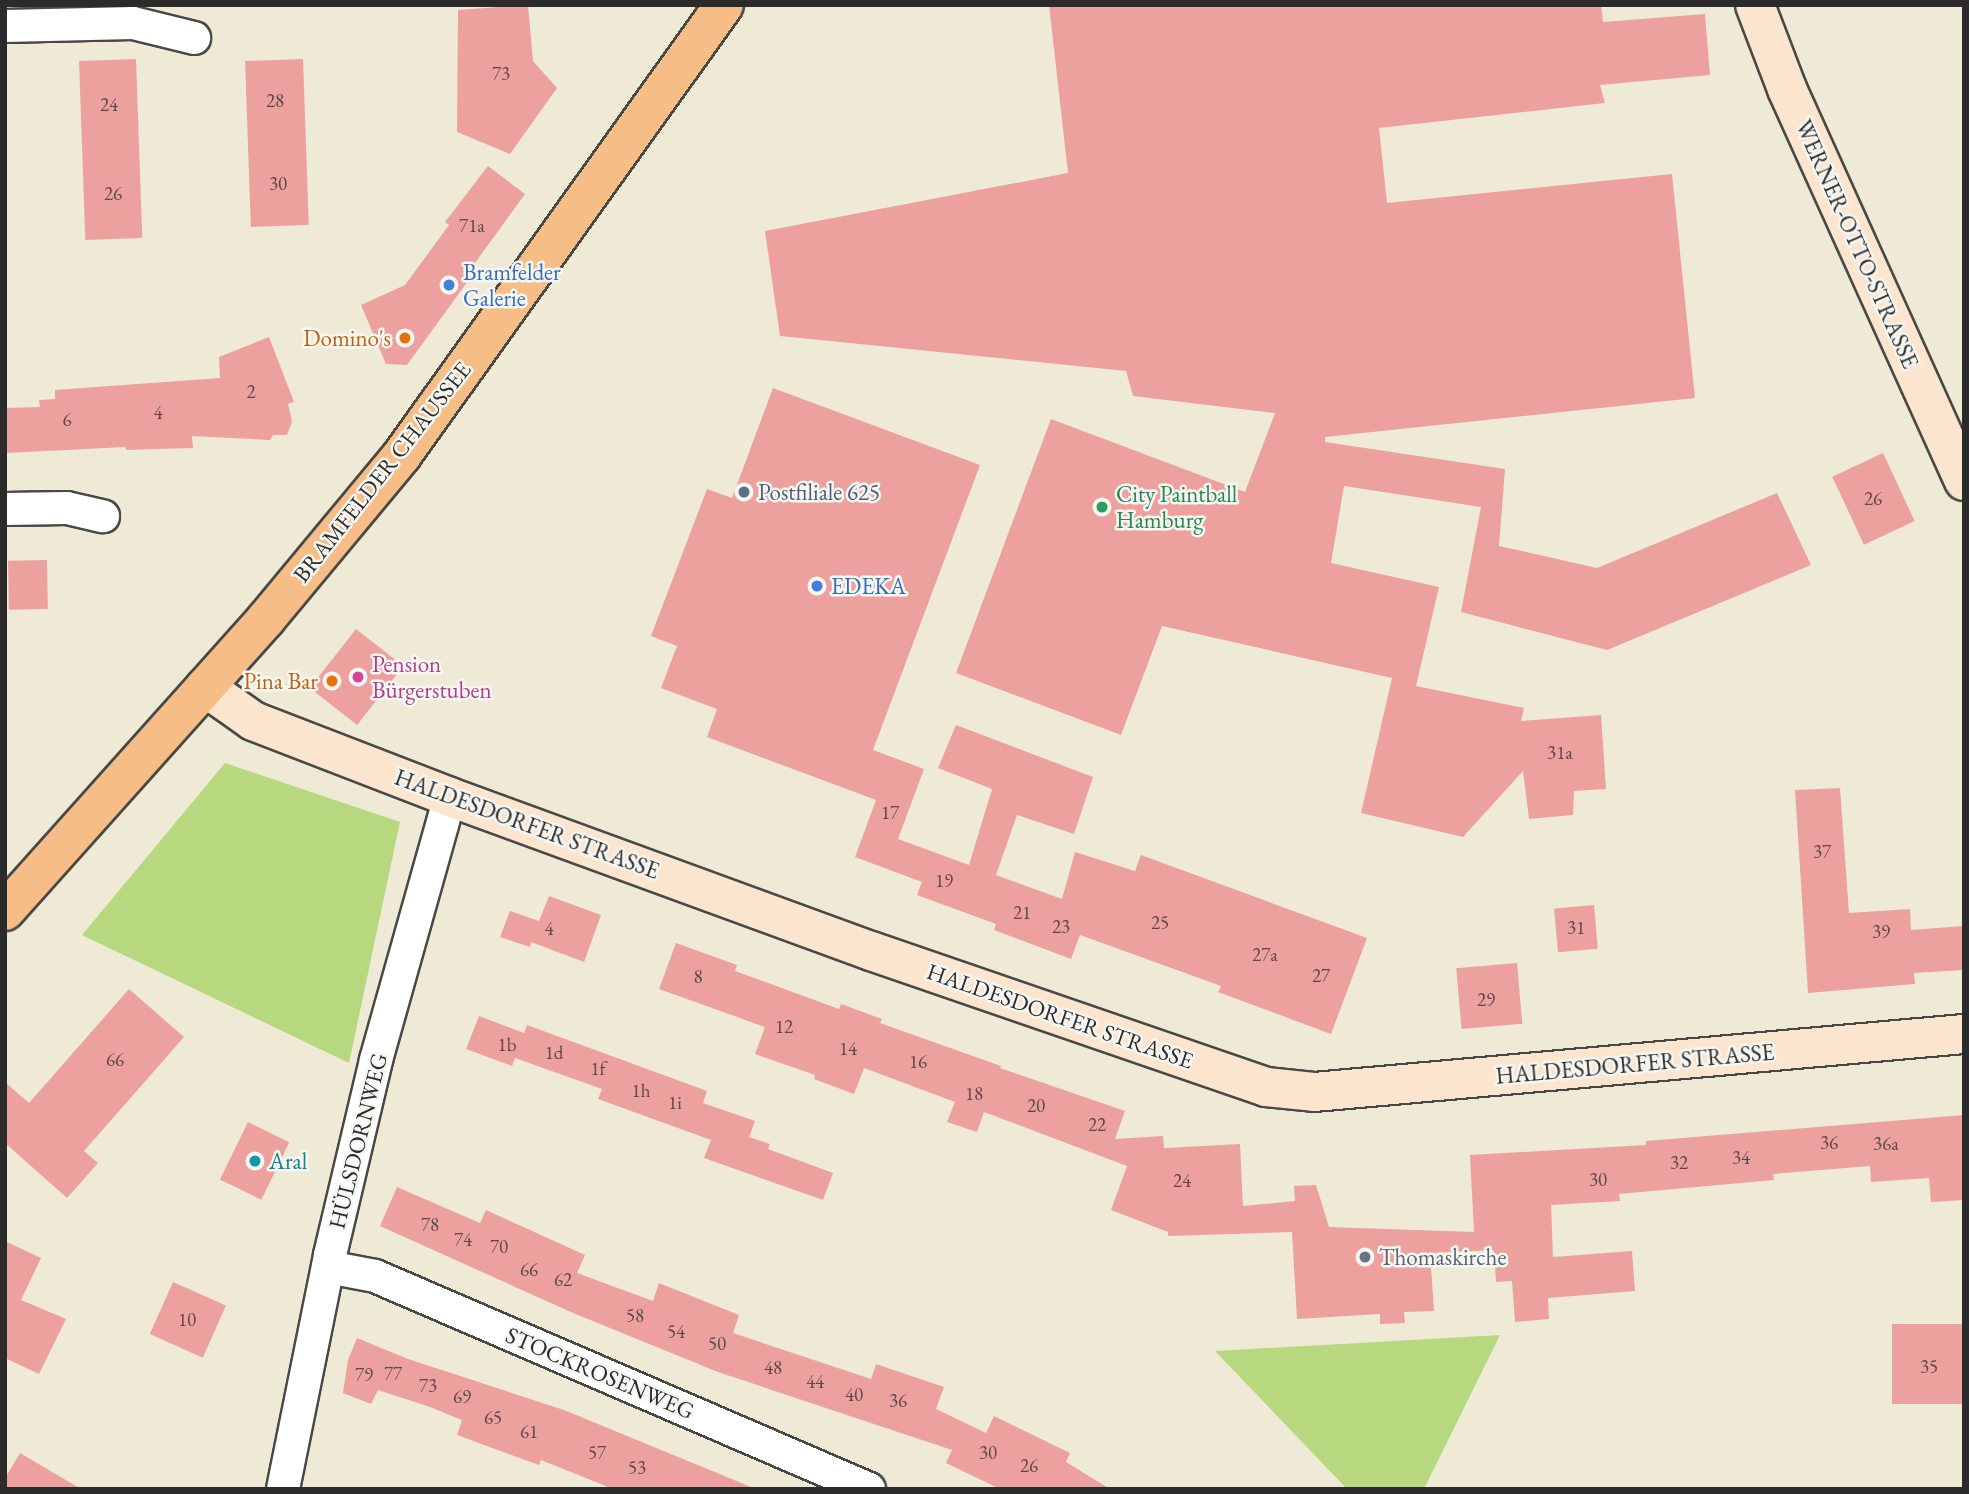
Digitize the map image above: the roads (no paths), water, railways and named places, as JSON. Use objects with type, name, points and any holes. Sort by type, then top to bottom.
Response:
[{"type":"main road","name":"BRAMFELDER CHAUSSEE","points":[[5,911],[205,687],[402,455],[724,5]]},
{"type":"street","name":"WERNER-OTTO-STRASSE","points":[[1755,5],[1787,89],[1964,481]]},
{"type":"street","points":[[5,26],[133,23],[194,38]]},
{"type":"street","points":[[5,509],[67,508],[103,516]]},
{"type":"street","name":"HALDESDORFER STRASSE","points":[[205,687],[253,721],[450,797],[871,951],[1266,1087],[1314,1092],[1964,1034]]},
{"type":"street","name":"HÜLSDORNWEG","points":[[283,1489],[328,1267],[376,1060],[450,797]]},
{"type":"street","name":"STOCKROSENWEG","points":[[328,1267],[375,1276],[869,1489]]},
{"type":"place","name":"Bramfelder Galerie","points":[[449,285]]},
{"type":"place","name":"Domino's","points":[[405,338]]},
{"type":"place","name":"Postfiliale 625","points":[[744,492]]},
{"type":"place","name":"City Paintball Hamburg","points":[[1102,507]]},
{"type":"place","name":"EDEKA","points":[[817,586]]},
{"type":"place","name":"Pension Bürgerstuben","points":[[358,677]]},
{"type":"place","name":"Pina Bar","points":[[332,681]]},
{"type":"place","name":"Aral","points":[[255,1161]]},
{"type":"place","name":"Thomaskirche","points":[[1365,1257]]}]
